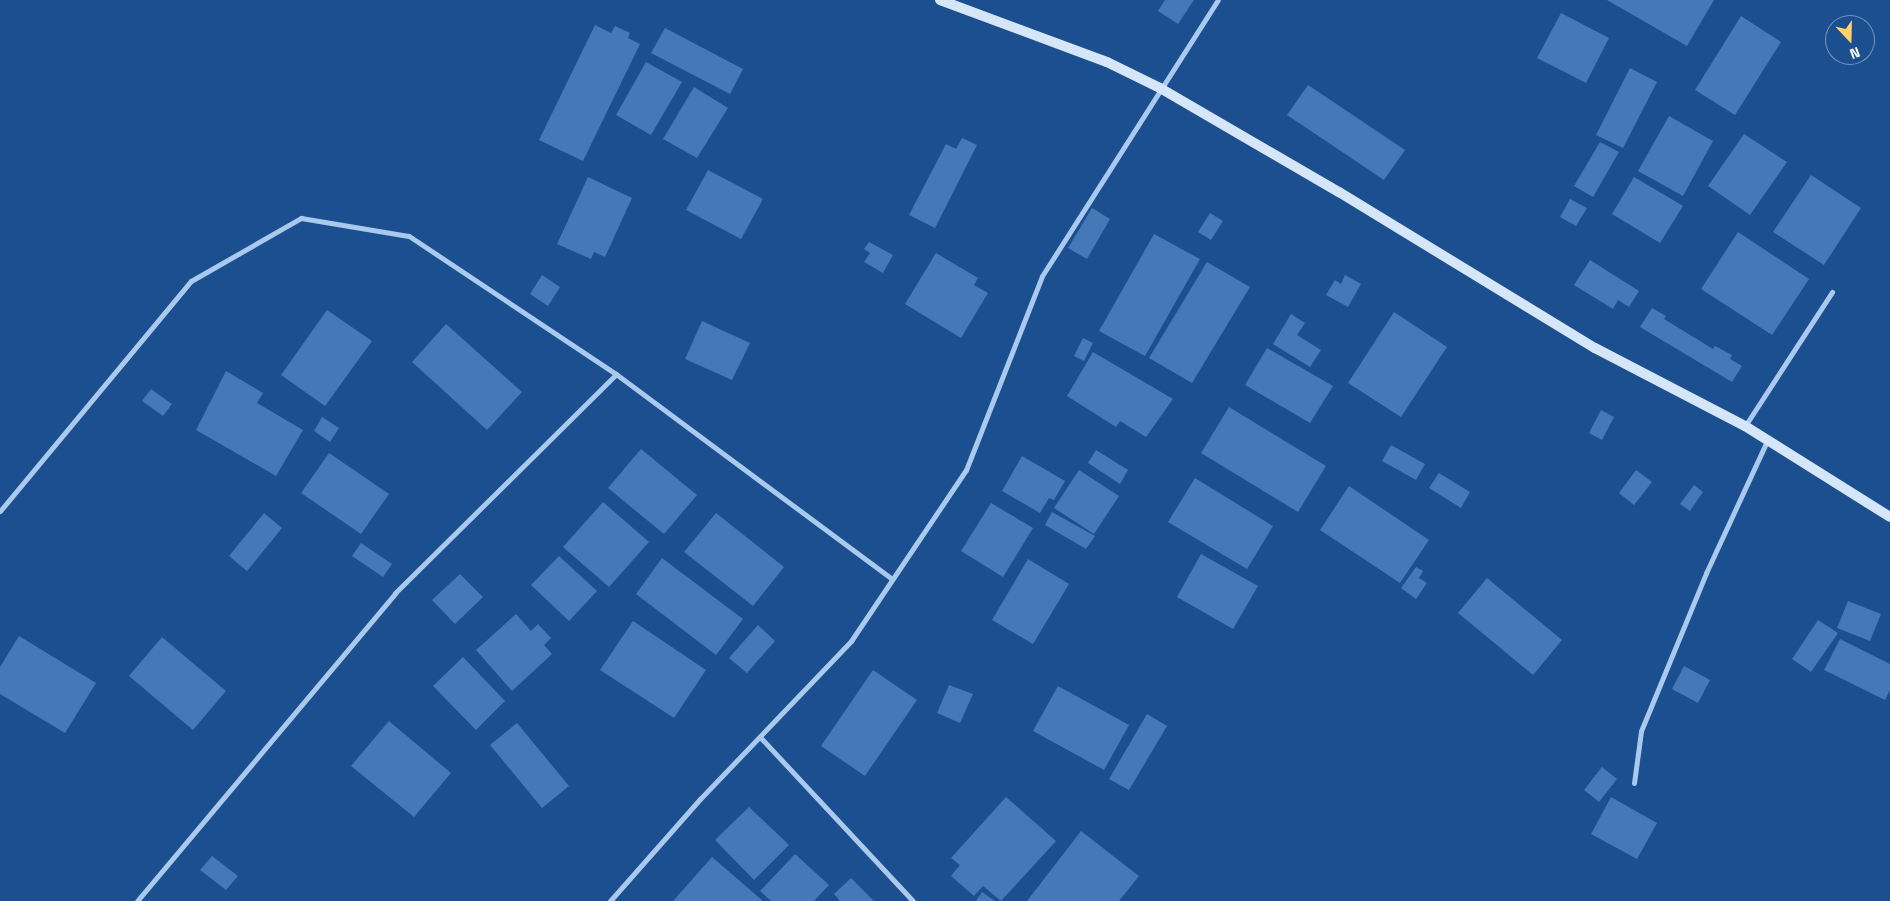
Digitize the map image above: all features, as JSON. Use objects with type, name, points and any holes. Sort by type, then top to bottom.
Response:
[{"type":"main road","points":[[940,0],[1107,62],[1160,88],[1339,192],[1595,348],[1745,426],[1767,442],[1890,518]]},
{"type":"street","points":[[610,901],[760,736],[851,641],[966,470],[1042,276],[1160,88],[1218,0]]},
{"type":"street","points":[[0,510],[191,281],[301,218],[409,236],[616,374],[892,579]]},
{"type":"street","points":[[1745,426],[1832,292]]},
{"type":"street","points":[[137,901],[395,592],[616,374]]},
{"type":"street","points":[[1634,783],[1641,731],[1706,573],[1767,442]]},
{"type":"street","points":[[760,736],[913,901]]},
{"type":"building","points":[[1165,0],[1194,0],[1178,24],[1158,11]]},
{"type":"building","points":[[1607,0],[1714,0],[1687,46]]},
{"type":"building","points":[[1561,13],[1609,38],[1586,83],[1537,58]]},
{"type":"building","points":[[1741,16],[1781,42],[1735,115],[1695,90]]},
{"type":"building","points":[[595,25],[611,33],[615,26],[630,33],[628,38],[640,44],[583,161],[539,140]]},
{"type":"building","points":[[665,28],[743,69],[730,94],[651,53]]},
{"type":"building","points":[[646,62],[682,82],[651,135],[616,115]]},
{"type":"building","points":[[1630,68],[1657,82],[1623,148],[1596,135]]},
{"type":"building","points":[[1308,85],[1405,150],[1384,180],[1287,115]]},
{"type":"building","points":[[694,87],[728,108],[697,158],[663,139]]},
{"type":"building","points":[[1669,116],[1713,141],[1683,196],[1638,171]]},
{"type":"building","points":[[1744,134],[1787,162],[1750,215],[1708,186]]},
{"type":"building","points":[[962,138],[977,145],[935,228],[909,215],[946,144],[956,149]]},
{"type":"building","points":[[1600,142],[1619,152],[1593,197],[1574,186]]},
{"type":"building","points":[[708,170],[763,199],[741,239],[686,210]]},
{"type":"building","points":[[1811,175],[1861,208],[1824,265],[1773,232]]},
{"type":"building","points":[[588,177],[632,198],[605,257],[594,252],[591,259],[557,244]]},
{"type":"building","points":[[1634,177],[1683,206],[1660,243],[1612,214]]},
{"type":"building","points":[[1570,199],[1587,208],[1576,226],[1560,217]]},
{"type":"building","points":[[1092,208],[1110,219],[1087,259],[1068,248]]},
{"type":"building","points":[[1210,213],[1223,221],[1211,240],[1198,232]]},
{"type":"building","points":[[1738,232],[1809,279],[1772,335],[1701,289]]},
{"type":"building","points":[[1154,234],[1200,259],[1145,356],[1099,331]]},
{"type":"building","points":[[869,242],[893,255],[883,273],[864,262],[870,253],[864,249]]},
{"type":"building","points":[[936,253],[978,278],[974,285],[988,293],[961,338],[905,304]]},
{"type":"building","points":[[1590,260],[1639,291],[1629,307],[1618,300],[1613,309],[1574,285]]},
{"type":"building","points":[[1207,262],[1250,287],[1192,383],[1149,358]]},
{"type":"building","points":[[542,275],[560,287],[548,306],[530,294]]},
{"type":"building","points":[[1345,275],[1361,284],[1348,307],[1326,295],[1335,280],[1341,284]]},
{"type":"building","points":[[1652,308],[1666,316],[1664,319],[1713,349],[1715,346],[1732,355],[1730,359],[1742,366],[1732,382],[1640,327]]},
{"type":"building","points":[[327,310],[372,341],[325,406],[281,375]]},
{"type":"building","points":[[1394,312],[1447,347],[1401,417],[1348,383]]},
{"type":"building","points":[[1291,314],[1305,323],[1297,335],[1321,350],[1310,367],[1273,344]]},
{"type":"building","points":[[702,321],[750,343],[732,380],[685,359]]},
{"type":"building","points":[[446,324],[522,392],[487,430],[412,362]]},
{"type":"building","points":[[1083,338],[1093,343],[1084,361],[1074,356]]},
{"type":"building","points":[[1267,348],[1333,386],[1310,423],[1245,385]]},
{"type":"building","points":[[1093,352],[1173,399],[1146,437],[1120,421],[1116,427],[1067,396]]},
{"type":"building","points":[[226,371],[263,393],[257,403],[303,430],[276,476],[196,430]]},
{"type":"building","points":[[151,389],[172,404],[163,416],[142,401]]},
{"type":"building","points":[[1229,407],[1326,466],[1298,512],[1201,453]]},
{"type":"building","points":[[1601,410],[1614,417],[1602,440],[1589,433]]},
{"type":"building","points":[[322,417],[339,428],[330,442],[314,431]]},
{"type":"building","points":[[1391,445],[1425,464],[1416,480],[1382,461]]},
{"type":"building","points":[[641,449],[697,495],[664,534],[608,488]]},
{"type":"building","points":[[1096,450],[1128,470],[1120,484],[1088,463]]},
{"type":"building","points":[[329,453],[389,494],[361,534],[301,493]]},
{"type":"building","points":[[1022,456],[1065,481],[1054,500],[1049,498],[1040,513],[1002,491]]},
{"type":"building","points":[[1079,470],[1119,496],[1094,534],[1054,508]]},
{"type":"building","points":[[1636,470],[1652,482],[1634,505],[1619,493]]},
{"type":"building","points":[[1439,473],[1470,492],[1461,508],[1429,488]]},
{"type":"building","points":[[1195,478],[1273,526],[1247,569],[1168,522]]},
{"type":"building","points":[[1694,485],[1703,492],[1690,511],[1680,504]]},
{"type":"building","points":[[1349,486],[1429,540],[1400,583],[1320,530]]},
{"type":"building","points":[[603,502],[649,542],[609,587],[563,547]]},
{"type":"building","points":[[991,503],[1033,528],[1003,577],[961,551]]},
{"type":"building","points":[[1052,512],[1095,536],[1086,549],[1045,525]]},
{"type":"building","points":[[264,513],[282,528],[247,571],[229,556]]},
{"type":"building","points":[[716,513],[784,567],[753,606],[684,552]]},
{"type":"building","points":[[361,543],[392,564],[383,577],[352,556]]},
{"type":"building","points":[[1201,554],[1258,586],[1233,629],[1177,597]]},
{"type":"building","points":[[559,556],[597,591],[569,621],[531,585]]},
{"type":"building","points":[[662,558],[743,619],[716,655],[636,594]]},
{"type":"building","points":[[1028,559],[1069,584],[1033,644],[992,620]]},
{"type":"building","points":[[1416,567],[1423,571],[1419,578],[1427,583],[1416,599],[1401,588]]},
{"type":"building","points":[[460,574],[483,597],[455,624],[432,600]]},
{"type":"building","points":[[1487,578],[1562,640],[1533,675],[1458,613]]},
{"type":"building","points":[[1848,601],[1881,614],[1870,641],[1837,628]]},
{"type":"building","points":[[516,614],[531,631],[538,624],[551,638],[544,645],[552,654],[512,691],[476,650]]},
{"type":"building","points":[[1818,620],[1838,633],[1811,672],[1792,659]]},
{"type":"building","points":[[633,621],[706,670],[674,718],[600,670]]},
{"type":"building","points":[[758,625],[775,641],[747,673],[729,658]]},
{"type":"building","points":[[19,636],[96,683],[65,733],[0,694],[0,667]]},
{"type":"building","points":[[162,637],[226,691],[193,730],[129,676]]},
{"type":"building","points":[[1840,639],[1890,664],[1890,690],[1885,700],[1824,670]]},
{"type":"building","points":[[463,657],[505,701],[476,730],[433,686]]},
{"type":"building","points":[[1684,666],[1710,680],[1698,703],[1672,689]]},
{"type":"building","points":[[873,670],[917,700],[865,776],[821,746]]},
{"type":"building","points":[[949,685],[973,694],[960,723],[937,713]]},
{"type":"building","points":[[1058,686],[1129,725],[1104,770],[1033,731]]},
{"type":"building","points":[[1147,714],[1167,726],[1129,790],[1109,779]]},
{"type":"building","points":[[389,721],[451,773],[414,817],[351,766]]},
{"type":"building","points":[[517,723],[569,786],[542,808],[490,745]]},
{"type":"building","points":[[1602,767],[1617,779],[1599,802],[1584,790]]},
{"type":"building","points":[[1006,797],[1056,841],[1001,901],[983,886],[974,896],[951,876],[960,865],[951,858]]},
{"type":"building","points":[[1611,797],[1657,823],[1637,859],[1591,834]]},
{"type":"building","points":[[749,807],[789,845],[754,880],[715,840]]},
{"type":"building","points":[[1081,831],[1139,876],[1119,901],[1027,901]]},
{"type":"building","points":[[795,854],[829,885],[814,901],[771,901],[760,891]]},
{"type":"building","points":[[212,856],[238,876],[226,890],[200,870]]},
{"type":"building","points":[[712,857],[763,901],[673,901]]},
{"type":"building","points":[[851,878],[874,901],[840,901],[834,894]]},
{"type":"building","points":[[982,892],[995,901],[976,901]]}]
